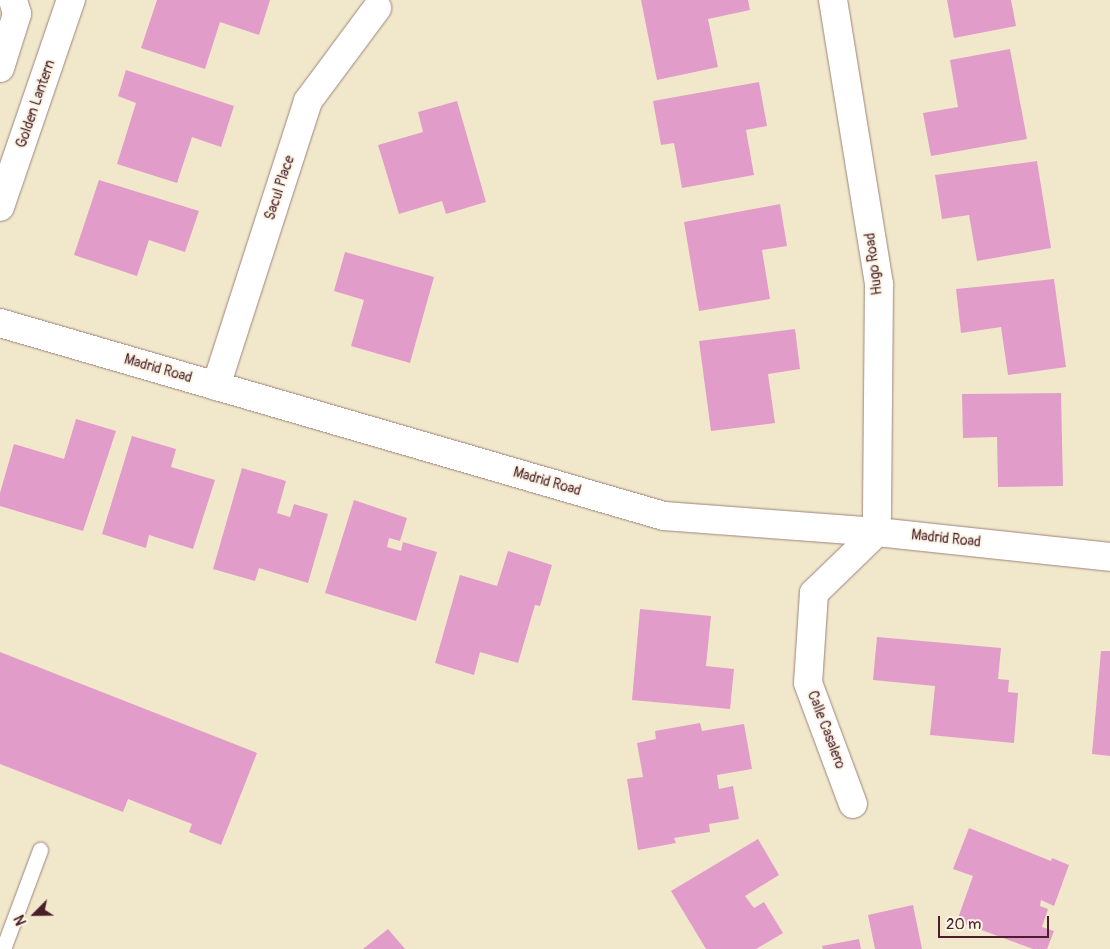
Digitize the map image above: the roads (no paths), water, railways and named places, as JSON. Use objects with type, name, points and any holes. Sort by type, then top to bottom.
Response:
[{"type":"street","points":[[0,68],[18,14],[13,0]]},
{"type":"street","name":"Golden Lantern","points":[[0,207],[71,0]]},
{"type":"street","name":"Hugo Road","points":[[833,0],[879,284],[877,532]]},
{"type":"street","name":"Sacul Place","points":[[216,386],[308,101],[377,8]]},
{"type":"street","name":"Madrid Road","points":[[0,323],[664,516],[877,532],[1110,557]]},
{"type":"street","name":"Calle Casalero","points":[[853,804],[808,683],[814,594],[877,532]]},
{"type":"lane","points":[[3,949],[40,850]]}]
